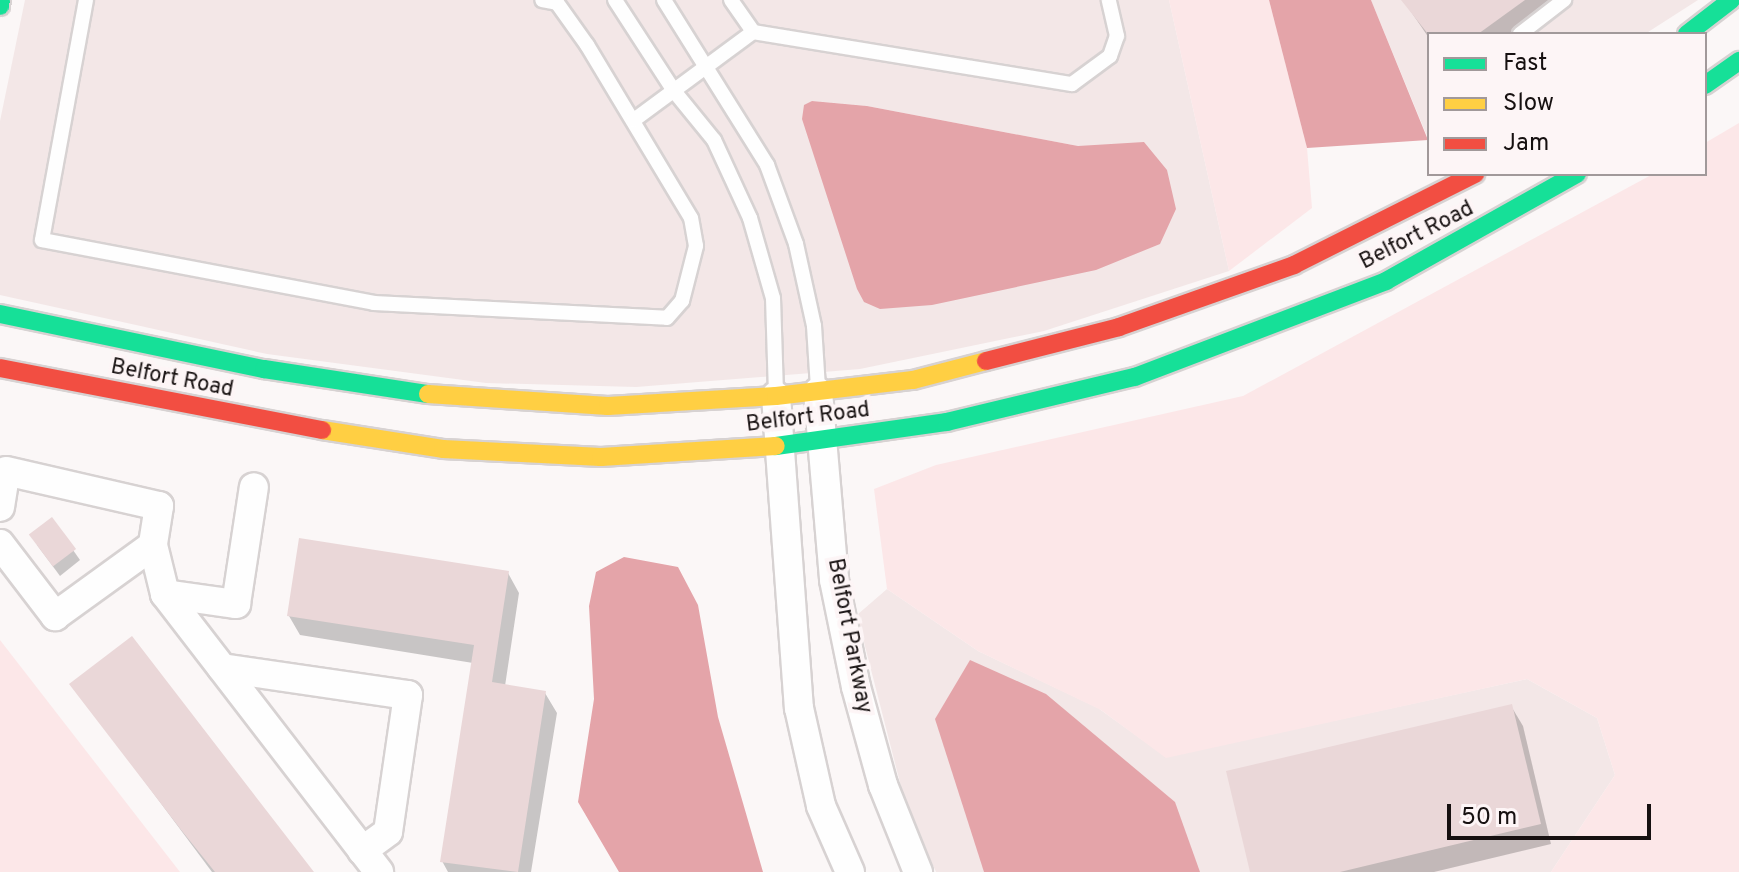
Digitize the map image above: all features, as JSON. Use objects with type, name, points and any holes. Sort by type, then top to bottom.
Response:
[{"type":"street","points":[[0,6],[1,0]]},
{"type":"street","points":[[1690,32],[1731,0]]},
{"type":"street","points":[[1707,84],[1739,61]]},
{"type":"street","name":"Belfort Road","points":[[0,314],[264,369],[449,397],[608,406],[776,396],[987,364],[1119,327],[1294,265],[1471,176]]},
{"type":"street","name":"Belfort Road","points":[[0,368],[255,420],[443,449],[601,457],[822,443],[947,422],[1165,367],[1386,281],[1573,176]]},
{"type":"street","name":"Belfort Parkway","points":[[818,392],[834,580],[856,687],[883,785],[918,872]]},
{"type":"street","points":[[776,396],[793,659],[807,756],[821,806],[850,872]]},
{"type":"street","points":[[0,507],[6,471],[159,506],[153,545],[165,594],[370,861],[388,832],[408,695],[222,668]]},
{"type":"street","points":[[165,594],[236,604],[254,487]]},
{"type":"street","points":[[0,544],[55,616],[153,545]]},
{"type":"lane","points":[[86,0],[42,240],[374,303],[667,318],[682,301],[696,246],[691,218],[634,120],[557,3],[542,0]]},
{"type":"lane","points":[[615,0],[674,91],[714,140],[750,218],[773,298],[776,396]]},
{"type":"lane","points":[[664,0],[709,67],[767,165],[796,244],[814,326],[818,392]]},
{"type":"lane","points":[[731,0],[753,32],[1072,84],[1110,56],[1117,36],[1109,0]]},
{"type":"lane","points":[[1523,32],[1564,0]]},
{"type":"lane","points":[[634,120],[753,32]]},
{"type":"shaded area","points":[[25,0],[1169,0],[1229,271],[1044,331],[860,369],[636,387],[486,383],[267,354],[0,295],[0,121]],"holes":[[[812,101],[867,106],[1078,146],[802,119]]]},
{"type":"shaded area","points":[[1169,0],[1269,0],[1307,148],[1312,208],[1229,271]]},
{"type":"shaded area","points":[[1269,0],[1371,0],[1427,140],[1307,148]]},
{"type":"shaded area","points":[[1371,0],[1698,0],[1648,32],[1427,32],[1427,136]]},
{"type":"shaded area","points":[[812,101],[867,106],[1078,146],[1144,142],[1167,170],[1176,209],[1160,244],[1096,270],[932,305],[880,309],[864,302],[857,289],[802,119],[804,105]]},
{"type":"shaded area","points":[[1739,123],[1739,872],[1551,872],[1615,775],[1597,718],[1527,679],[1166,758],[1101,710],[978,651],[887,589],[874,489],[936,465],[1243,396],[1649,176],[1707,176],[1707,142]]},
{"type":"shaded area","points":[[624,557],[678,567],[698,605],[718,717],[763,872],[619,872],[578,802],[594,699],[589,606],[596,572]]},
{"type":"shaded area","points":[[887,589],[978,651],[1098,708],[1166,757],[1527,679],[1597,718],[1615,775],[1551,872],[936,872],[906,806],[857,615]]},
{"type":"shaded area","points":[[0,640],[180,872],[0,872]]},
{"type":"shaded area","points":[[970,660],[1046,694],[1175,802],[1200,872],[984,872],[935,719]]},
{"type":"building","points":[[1401,0],[1525,0],[1481,32],[1427,33]]},
{"type":"building","points":[[52,517],[76,549],[53,566],[29,534]]},
{"type":"building","points":[[299,538],[509,571],[492,682],[546,691],[518,872],[440,862],[474,645],[287,616]]},
{"type":"building","points":[[132,636],[314,872],[215,872],[182,831],[69,684]]},
{"type":"building","points":[[1512,704],[1541,824],[1340,872],[1250,872],[1226,771]]},
{"type":"traffic: fast","points":[[0,6],[1,0]]},
{"type":"traffic: fast","points":[[1690,32],[1731,0]]},
{"type":"traffic: fast","points":[[1707,84],[1739,61]]},
{"type":"traffic: fast","points":[[776,446],[947,422],[1135,377],[1386,281],[1573,176]]},
{"type":"traffic: fast","points":[[0,314],[264,369],[428,394]]},
{"type":"traffic: slow","points":[[428,394],[608,406],[776,396],[913,380],[986,361]]},
{"type":"traffic: slow","points":[[322,430],[443,449],[601,457],[776,446]]},
{"type":"traffic: jam","points":[[986,361],[1119,327],[1294,265],[1471,176]]},
{"type":"traffic: jam","points":[[0,368],[322,430]]}]
